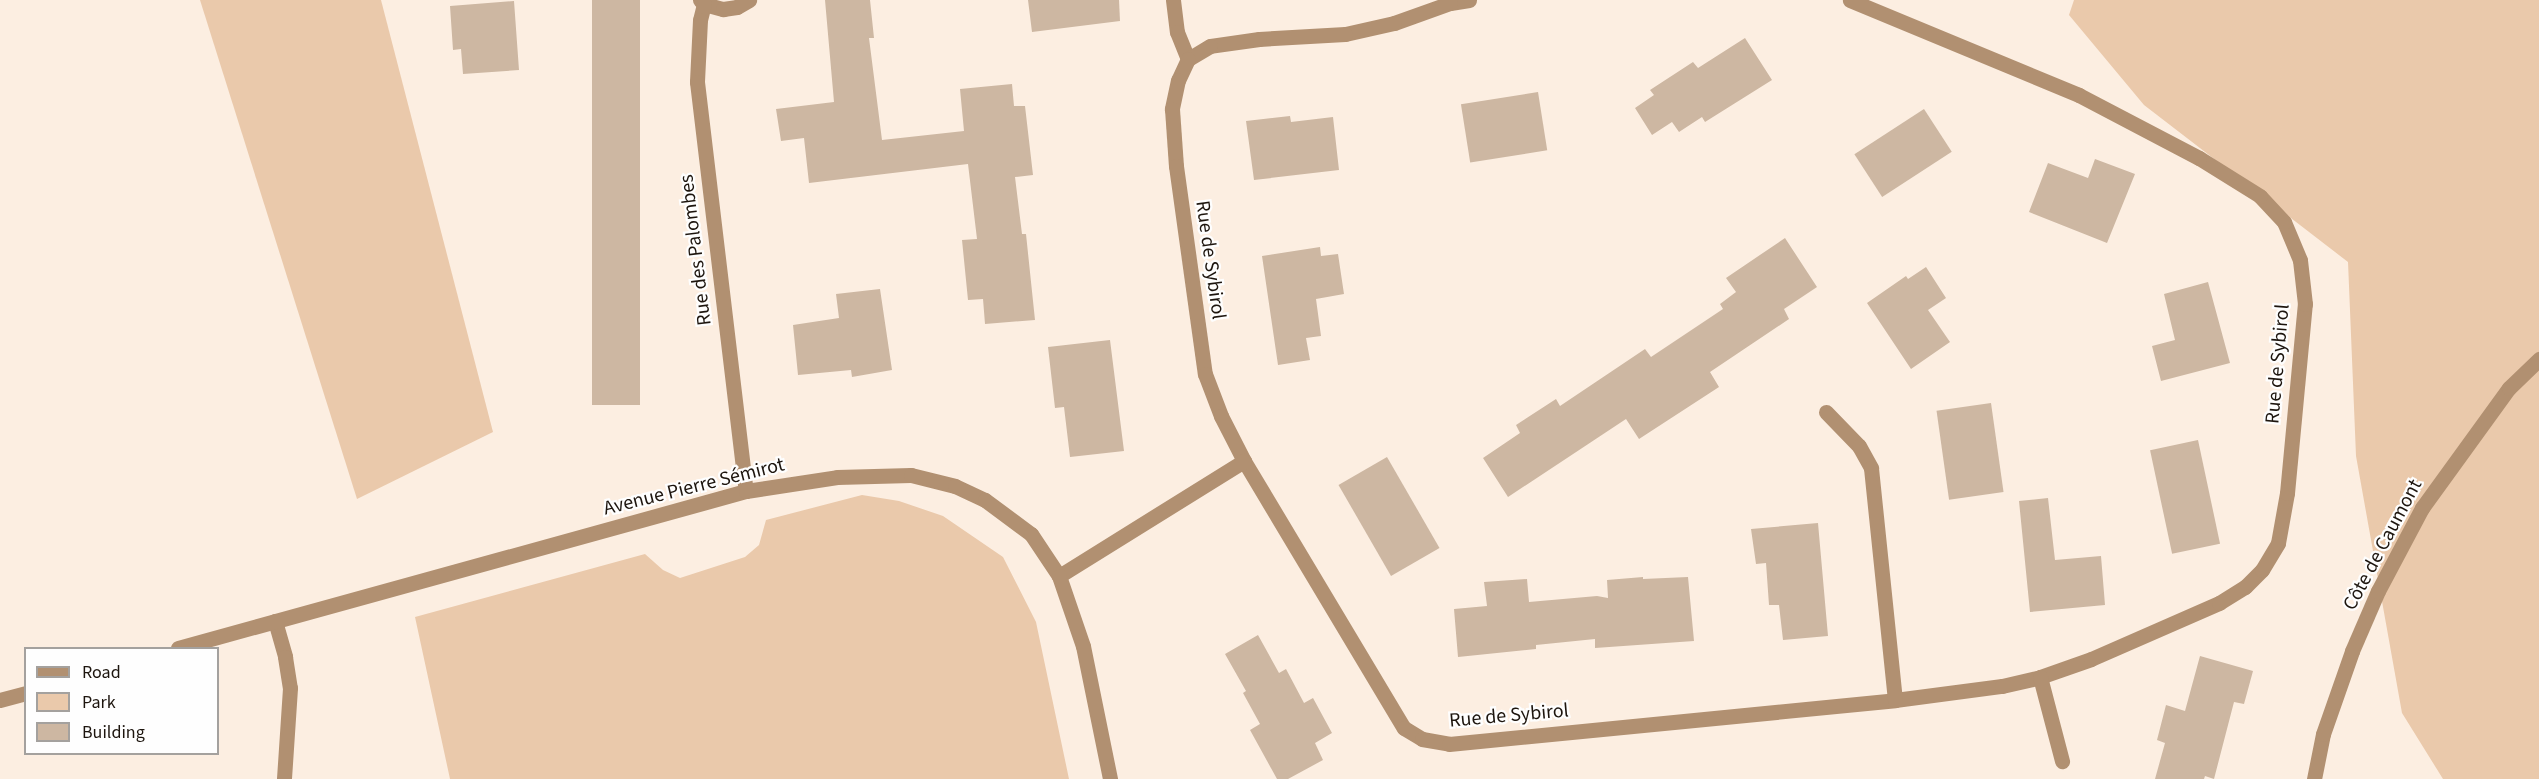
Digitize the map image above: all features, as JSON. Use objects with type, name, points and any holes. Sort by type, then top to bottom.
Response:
[{"type":"street","points":[[702,2],[723,9],[737,7],[749,0]]},
{"type":"street","points":[[1173,0],[1177,32],[1188,59],[1210,46],[1259,39],[1345,34],[1394,23],[1450,3],[1468,0]]},
{"type":"street","name":"Rue de Sybirol","points":[[1188,59],[1178,80],[1172,109],[1176,166],[1205,374],[1221,416],[1244,461],[1404,728],[1422,739],[1449,744],[1895,700],[2002,686],[2040,677],[2091,659],[2219,603],[2245,587],[2262,570],[2278,543],[2287,493],[2306,304],[2300,260],[2284,222],[2260,196],[2199,158],[2079,95],[1850,0]]},
{"type":"street","name":"Rue des Palombes","points":[[702,2],[697,82],[746,492]]},
{"type":"street","name":"Côte de Caumont","points":[[2314,779],[2323,734],[2352,651],[2378,591],[2422,508],[2509,388],[2539,358]]},
{"type":"street","points":[[1826,412],[1859,446],[1871,468],[1895,700]]},
{"type":"street","points":[[1059,576],[1244,461]]},
{"type":"street","name":"Avenue Pierre Sémirot","points":[[182,647],[746,492],[837,477],[910,474],[955,486],[985,500],[1031,534],[1059,576],[1083,646],[1110,779]]},
{"type":"street","points":[[275,621],[290,688],[284,779]]},
{"type":"street","points":[[2040,677],[2062,761]]},
{"type":"street","points":[[0,700],[24,694]]},
{"type":"green space","points":[[200,0],[381,0],[493,432],[357,499]]},
{"type":"green space","points":[[2074,0],[2539,0],[2539,779],[2443,779],[2402,713],[2356,456],[2348,262],[2144,105],[2069,15]]},
{"type":"green space","points":[[862,495],[899,501],[943,516],[1003,557],[1036,622],[1069,779],[450,779],[415,617],[645,554],[663,570],[680,578],[745,557],[759,545],[766,520]]},
{"type":"building","points":[[592,0],[640,0],[640,405],[592,405]]},
{"type":"building","points":[[825,0],[870,0],[874,38],[869,38],[882,140],[964,131],[960,89],[1012,84],[1014,106],[1025,106],[1033,175],[1015,177],[1022,234],[1026,234],[1035,320],[985,324],[983,299],[968,300],[962,240],[977,239],[968,164],[809,183],[804,138],[781,141],[776,109],[834,102]]},
{"type":"building","points":[[1028,0],[1119,0],[1120,21],[1032,32]]},
{"type":"building","points":[[514,1],[519,70],[463,74],[461,49],[453,50],[450,6]]},
{"type":"building","points":[[1745,38],[1772,80],[1705,122],[1702,117],[1679,132],[1672,122],[1652,135],[1635,108],[1654,95],[1650,90],[1693,62],[1698,68]]},
{"type":"building","points":[[1538,92],[1547,150],[1470,162],[1461,104]]},
{"type":"building","points":[[1924,109],[1952,152],[1882,197],[1854,154]]},
{"type":"building","points":[[1290,116],[1291,122],[1333,117],[1339,170],[1254,180],[1246,121]]},
{"type":"building","points":[[2095,159],[2135,174],[2107,243],[2029,212],[2048,163],[2088,178]]},
{"type":"building","points":[[1785,238],[1817,287],[1784,309],[1789,319],[1710,372],[1719,387],[1639,439],[1626,419],[1508,497],[1483,458],[1520,433],[1516,425],[1556,399],[1560,406],[1645,349],[1651,357],[1723,309],[1720,304],[1736,292],[1726,278]]},
{"type":"building","points":[[1320,247],[1321,256],[1338,254],[1344,294],[1316,299],[1321,336],[1306,338],[1310,360],[1278,365],[1262,256]]},
{"type":"building","points":[[1926,267],[1946,298],[1928,310],[1950,342],[1911,369],[1867,303],[1906,276],[1908,279]]},
{"type":"building","points":[[2208,282],[2230,363],[2161,381],[2152,346],[2175,340],[2164,294]]},
{"type":"building","points":[[880,289],[892,370],[852,377],[851,370],[798,375],[793,325],[839,318],[836,294]]},
{"type":"building","points":[[1110,340],[1124,451],[1070,457],[1064,407],[1055,408],[1048,347]]},
{"type":"building","points":[[1991,403],[2004,492],[1949,500],[1937,411]]},
{"type":"building","points":[[2198,440],[2220,544],[2172,554],[2150,450]]},
{"type":"building","points":[[1387,457],[1440,548],[1391,576],[1339,485]]},
{"type":"building","points":[[2048,498],[2055,560],[2101,556],[2105,605],[2030,612],[2019,501]]},
{"type":"building","points":[[1818,523],[1828,636],[1783,640],[1779,605],[1769,605],[1766,563],[1756,564],[1751,529]]},
{"type":"building","points":[[1643,577],[1643,579],[1688,577],[1694,641],[1595,648],[1595,639],[1536,645],[1536,649],[1458,657],[1454,609],[1487,606],[1484,582],[1527,579],[1529,602],[1597,596],[1608,598],[1607,580]]},
{"type":"building","points":[[1258,635],[1279,673],[1286,669],[1304,703],[1313,698],[1332,733],[1315,743],[1323,760],[1288,779],[1277,779],[1250,730],[1260,724],[1243,693],[1246,691],[1225,654]]},
{"type":"building","points":[[2200,656],[2253,671],[2244,704],[2234,702],[2214,779],[2205,776],[2204,779],[2155,779],[2165,743],[2157,740],[2166,705],[2185,711]]}]
